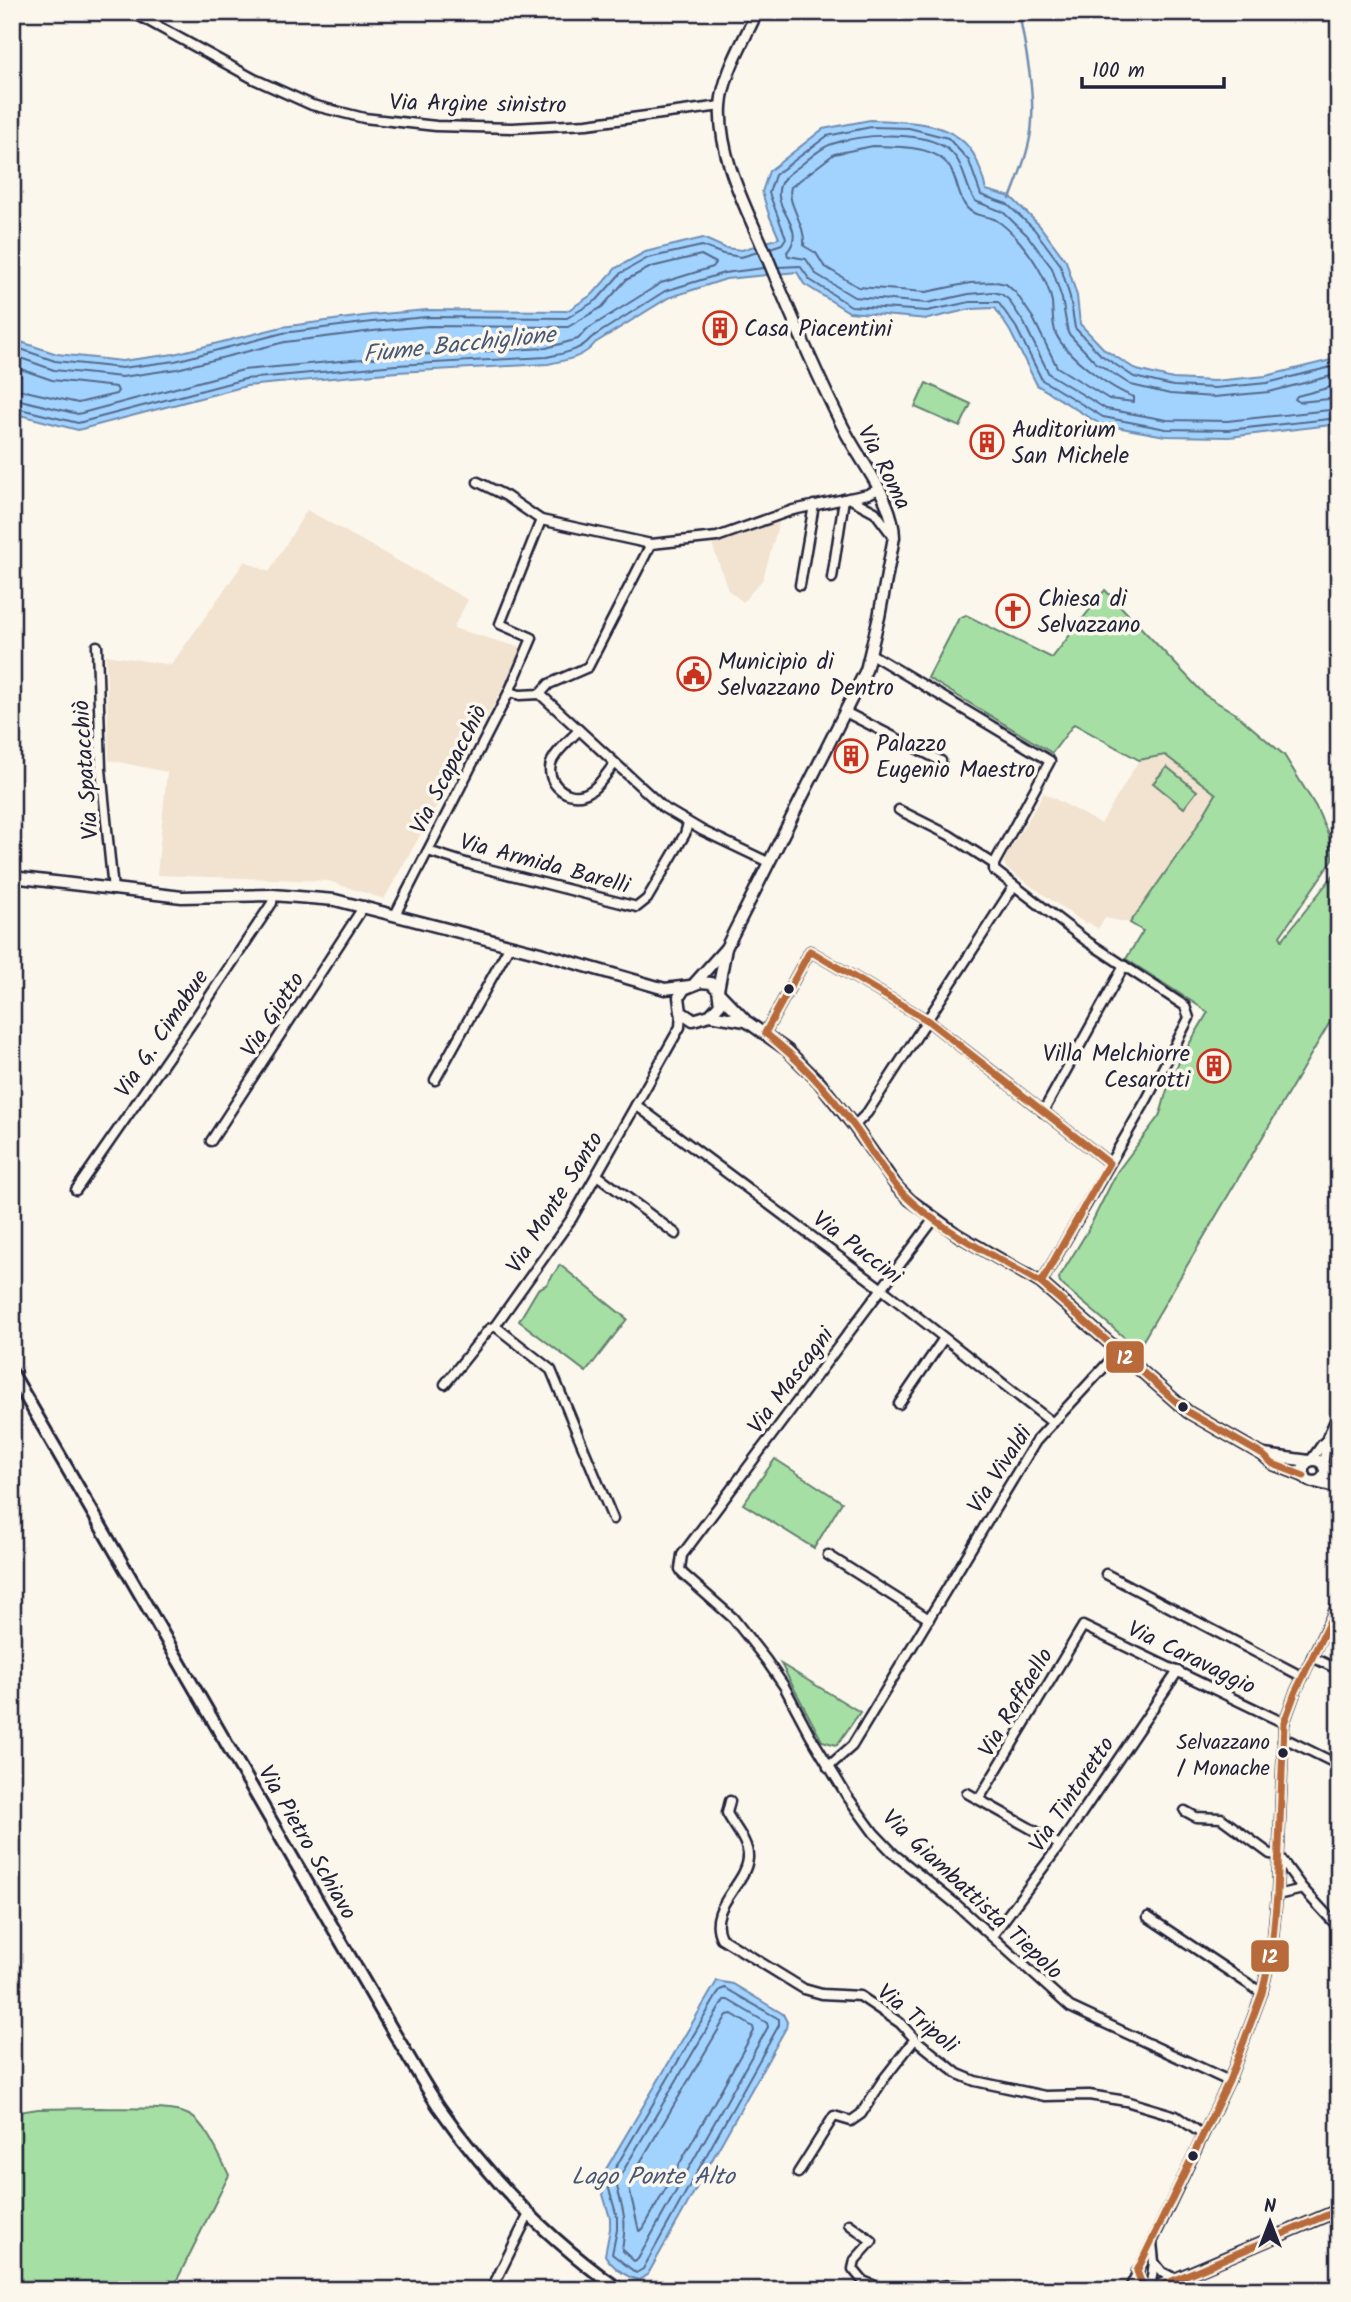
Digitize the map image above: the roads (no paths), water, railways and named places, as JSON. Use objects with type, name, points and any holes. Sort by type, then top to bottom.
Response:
[{"type":"main road","name":"Via Pietro Schiavo","points":[[12,1373],[439,2106],[490,2172],[529,2214],[620,2290]]},
{"type":"street","name":"Via Argine sinistro","points":[[132,12],[254,79],[312,104],[364,118],[436,126],[512,128],[587,124],[721,106]]},
{"type":"street","name":"Via Roma","points":[[692,985],[726,948],[862,678],[871,654],[894,537],[887,505],[844,429],[779,286],[726,151],[721,117],[725,86],[757,12]]},
{"type":"street","points":[[478,482],[506,496],[541,520],[651,544],[717,537],[793,510],[847,499],[879,489]]},
{"type":"street","points":[[847,499],[875,512],[894,537]]},
{"type":"street","points":[[832,578],[847,499]]},
{"type":"street","points":[[800,585],[814,505]]},
{"type":"street","points":[[864,505],[887,505]]},
{"type":"street","points":[[509,692],[531,638],[500,624],[541,520]]},
{"type":"street","points":[[651,544],[588,667],[549,684],[540,694],[664,808],[688,823],[768,862]]},
{"type":"street","name":"Via Spatacchiò","points":[[97,646],[101,769],[113,890]]},
{"type":"street","points":[[871,654],[1050,761],[993,870],[1124,966],[1185,1006],[1189,1018],[1147,1099],[1041,1283]]},
{"type":"street","name":"Via Scapacchiò","points":[[395,915],[509,692],[520,695],[540,694]]},
{"type":"street","points":[[845,712],[941,761]]},
{"type":"street","points":[[579,730],[552,760],[549,773],[553,784],[573,795],[583,795],[593,790],[615,763]]},
{"type":"street","points":[[899,810],[949,835],[994,864]]},
{"type":"street","name":"Via Armida Barelli","points":[[428,851],[472,865],[637,907],[648,900],[685,834],[688,823]]},
{"type":"street","points":[[12,877],[182,897],[317,897],[364,906],[666,989],[706,982],[746,1021],[788,1050],[854,1126],[897,1187],[934,1219],[1041,1283],[1188,1412],[1263,1455],[1273,1464],[1315,1482],[1339,1488]]},
{"type":"street","points":[[854,1126],[867,1113],[1014,886]]},
{"type":"street","name":"Via G. Cimabue","points":[[76,1190],[272,903],[272,895]]},
{"type":"street","name":"Via Giotto","points":[[211,1141],[364,906]]},
{"type":"street","points":[[435,1080],[510,945]]},
{"type":"street","name":"Via Roma","points":[[719,992],[726,948]]},
{"type":"street","points":[[765,1033],[810,951],[927,1020],[1109,1163]]},
{"type":"street","points":[[1043,1112],[1124,966]]},
{"type":"street","points":[[680,1010],[681,993],[692,985]]},
{"type":"street","points":[[666,989],[680,1010],[693,1020]]},
{"type":"street","points":[[710,1015],[720,1004],[719,992]]},
{"type":"street","name":"Via Monte Santo","points":[[445,1384],[482,1337],[495,1326],[572,1218],[680,1027],[680,1010]]},
{"type":"street","points":[[680,1027],[710,1015],[746,1021]]},
{"type":"street","name":"Via Puccini","points":[[636,1105],[883,1289],[1053,1423]]},
{"type":"street","points":[[597,1175],[676,1234]]},
{"type":"street","name":"Via Mascagni","points":[[680,1565],[682,1555],[934,1219]]},
{"type":"street","points":[[495,1326],[551,1370],[613,1519]]},
{"type":"street","points":[[899,1404],[944,1338]]},
{"type":"street","name":"Via Vivaldi","points":[[828,1767],[852,1746],[1036,1441],[1118,1352]]},
{"type":"street","points":[[1304,1476],[1303,1469],[1327,1438],[1339,1412]]},
{"type":"street","points":[[1315,1482],[1323,1476],[1327,1438]]},
{"type":"street","points":[[1263,1455],[1316,1460],[1339,1482]]},
{"type":"street","points":[[828,1555],[929,1619]]},
{"type":"street","name":"Via Giambattista Tiepolo","points":[[680,1565],[683,1574],[733,1618],[766,1660],[784,1686],[828,1767],[874,1833],[894,1854],[934,1885],[1070,2007],[1229,2081]]},
{"type":"street","points":[[1106,1574],[1303,1677]]},
{"type":"street","points":[[1129,2290],[1229,2081],[1262,1993],[1272,1949],[1278,1895],[1284,1723],[1339,1601]]},
{"type":"street","name":"Via Caravaggio","points":[[1083,1626],[1284,1723]]},
{"type":"street","name":"Via Raffaello","points":[[979,1799],[1083,1626]]},
{"type":"street","points":[[1312,1657],[1339,1670]]},
{"type":"street","name":"Via Tintoretto","points":[[992,1936],[1060,1845],[1178,1671]]},
{"type":"street","points":[[1283,1741],[1290,1741],[1339,1765]]},
{"type":"street","points":[[967,1793],[1060,1845]]},
{"type":"street","name":"Via Tripoli","points":[[730,1801],[727,1813],[746,1846],[748,1856],[742,1874],[729,1892],[723,1907],[717,1930],[721,1938],[804,1989],[822,1994],[860,1996],[900,2023],[915,2039],[958,2074],[975,2081],[1045,2096],[1089,2095],[1126,2101],[1176,2116],[1202,2134]]},
{"type":"street","points":[[1185,1811],[1196,1817],[1221,1818],[1270,1854],[1278,1855],[1303,1889],[1339,1928]]},
{"type":"street","points":[[1278,1895],[1303,1889]]},
{"type":"street","points":[[1148,1917],[1262,1993]]},
{"type":"street","points":[[798,2173],[834,2116],[851,2120],[860,2114],[915,2039]]},
{"type":"street","points":[[1150,2290],[1339,2210]]},
{"type":"street","points":[[491,2290],[529,2214]]},
{"type":"street","points":[[849,2224],[872,2241],[855,2260],[853,2269],[863,2281],[885,2290]]},
{"type":"street","points":[[1150,2290],[1154,2262],[1152,2242]]},
{"type":"street","points":[[1154,2262],[1162,2272],[1174,2278]]},
{"type":"street","points":[[1137,2271],[1141,2282],[1150,2290]]},
{"type":"street","points":[[930,2290],[950,2284],[986,2290]]},
{"type":"water","name":"Fiume Bacchiglione","points":[[870,120],[930,125],[957,137],[968,146],[978,163],[986,190],[1011,197],[1039,225],[1066,261],[1077,296],[1080,324],[1105,350],[1137,370],[1173,379],[1214,381],[1266,376],[1339,358],[1339,424],[1229,437],[1165,436],[1100,424],[1037,385],[1010,331],[995,308],[971,309],[928,319],[849,312],[804,284],[797,272],[726,279],[668,298],[580,355],[548,364],[397,372],[246,386],[78,430],[12,413],[12,339],[57,354],[122,361],[174,354],[282,327],[371,315],[427,310],[567,311],[593,294],[616,268],[645,252],[703,238],[725,248],[742,250],[779,238],[762,192],[769,171],[823,129]]},
{"type":"water","name":"Lago Ponte Alto","points":[[717,1981],[733,1984],[783,2014],[787,2022],[786,2028],[648,2274],[639,2280],[634,2279],[615,2267],[605,2255],[610,2218],[599,2181]]},
{"type":"waterway","points":[[1010,199],[1027,151],[1032,121],[1030,80],[1019,12]]},
{"type":"place","name":"Casa Piacentini","points":[[720,328]]},
{"type":"place","name":"Auditorium San Michele","points":[[987,442]]},
{"type":"place","name":"Chiesa di Selvazzano","points":[[1013,611]]},
{"type":"place","name":"Municipio di Selvazzano Dentro","points":[[694,674]]},
{"type":"place","name":"Palazzo Eugenio Maestro","points":[[851,756]]},
{"type":"place","name":"Villa Melchiorre Cesarotti","points":[[1214,1066]]},
{"type":"place","name":"Selvazzano / Monache","points":[[1283,1753]]}]
